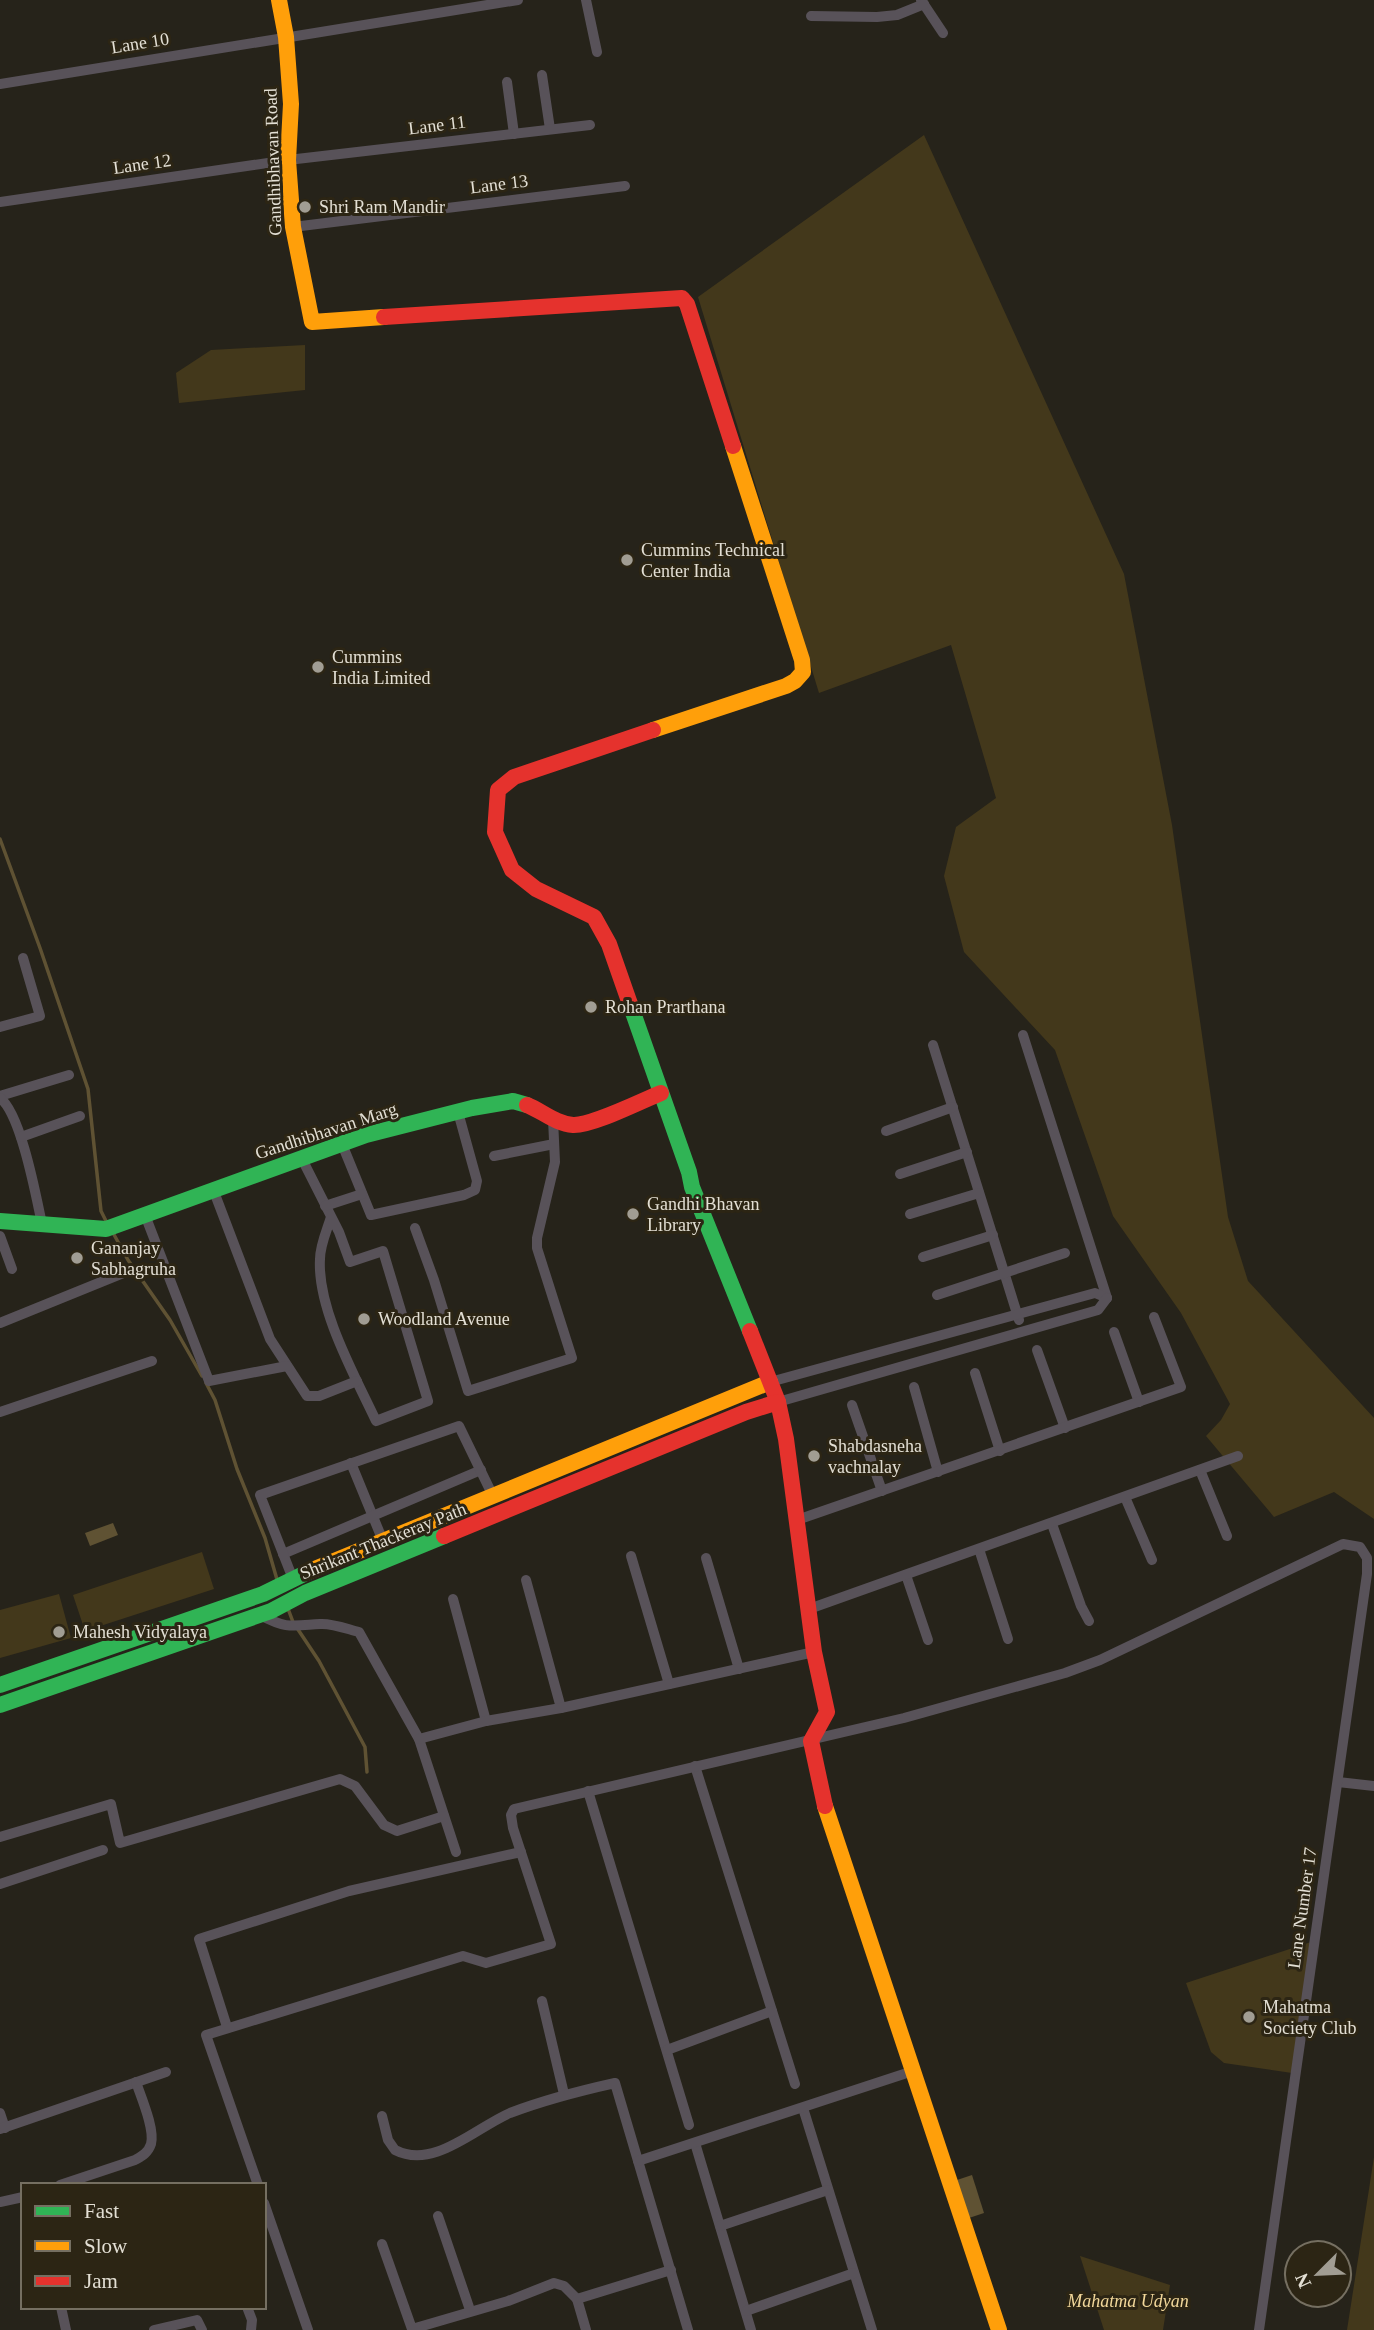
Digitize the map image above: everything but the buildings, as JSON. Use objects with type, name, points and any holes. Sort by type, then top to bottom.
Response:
[{"type":"street","name":"Gandhibhavan Road","points":[[279,0],[286,37],[291,104],[288,160],[293,227],[312,322],[677,297],[687,304],[802,660],[803,672],[786,686],[513,777],[498,790],[495,832],[512,870],[536,889],[594,917],[609,944],[661,1093]]},
{"type":"street","name":"Lane 10","points":[[0,84],[518,0]]},
{"type":"street","points":[[597,52],[586,1],[599,0]]},
{"type":"street","points":[[811,16],[897,15],[923,2],[943,33]]},
{"type":"street","points":[[542,75],[550,130]]},
{"type":"street","points":[[507,82],[514,134]]},
{"type":"street","name":"Lane 11","points":[[288,160],[590,125]]},
{"type":"street","name":"Lane 12","points":[[0,202],[288,160]]},
{"type":"street","name":"Lane 13","points":[[293,227],[625,186]]},
{"type":"street","points":[[0,1027],[40,1016],[23,958]]},
{"type":"street","points":[[1023,1035],[1107,1297]]},
{"type":"street","points":[[933,1045],[1022,1332]]},
{"type":"street","points":[[0,1097],[69,1075]]},
{"type":"street","points":[[661,1093],[690,1171],[692,1187],[778,1402],[786,1438],[814,1652],[827,1712],[811,1741],[825,1806],[999,2330]]},
{"type":"street","name":"Gandhibhavan Marg","points":[[0,1221],[110,1228],[366,1135],[492,1103],[513,1101],[573,1125],[661,1093]]},
{"type":"street","points":[[0,1097],[7,1103],[21,1137],[42,1224]]},
{"type":"street","points":[[886,1131],[953,1107]]},
{"type":"street","points":[[342,1144],[371,1214],[464,1195],[475,1190],[477,1181],[458,1112]]},
{"type":"street","points":[[21,1137],[80,1116]]},
{"type":"street","points":[[415,1228],[468,1391],[572,1358],[537,1248],[555,1163],[553,1119]]},
{"type":"street","points":[[494,1156],[554,1144]]},
{"type":"street","points":[[900,1174],[967,1152]]},
{"type":"street","points":[[302,1159],[331,1217],[350,1262],[383,1251],[428,1401],[376,1420],[329,1313],[320,1258],[331,1217]]},
{"type":"street","points":[[213,1189],[270,1339],[307,1396],[318,1396],[358,1381]]},
{"type":"street","points":[[910,1214],[979,1193]]},
{"type":"street","points":[[325,1206],[362,1194]]},
{"type":"street","points":[[145,1215],[209,1381],[287,1366]]},
{"type":"street","points":[[923,1257],[993,1235]]},
{"type":"street","points":[[0,1236],[12,1269]]},
{"type":"street","points":[[937,1295],[1065,1254]]},
{"type":"street","points":[[0,1323],[133,1269]]},
{"type":"street","points":[[770,1382],[1095,1293],[1107,1297]]},
{"type":"street","points":[[778,1402],[1098,1310],[1107,1297]]},
{"type":"street","points":[[797,1520],[1181,1387],[1154,1317]]},
{"type":"street","points":[[1114,1332],[1139,1402]]},
{"type":"street","points":[[1037,1350],[1065,1428]]},
{"type":"street","points":[[859,1358],[866,1376]]},
{"type":"street","points":[[0,1412],[152,1360]]},
{"type":"street","points":[[975,1373],[1000,1451]]},
{"type":"street","name":"Shrikant Thackeray Path","points":[[0,1685],[263,1594],[383,1541],[770,1382]]},
{"type":"street","points":[[914,1387],[938,1472]]},
{"type":"street","name":"Shrikant Thackeray Path","points":[[0,1705],[265,1613],[746,1412],[778,1402]]},
{"type":"street","points":[[852,1405],[882,1491]]},
{"type":"street","points":[[289,1581],[283,1554],[260,1495],[459,1426],[493,1496]]},
{"type":"street","points":[[809,1609],[1238,1456]]},
{"type":"street","points":[[351,1463],[383,1541]]},
{"type":"street","points":[[1200,1470],[1227,1536]]},
{"type":"street","points":[[283,1554],[481,1471]]},
{"type":"street","points":[[1125,1497],[1152,1560]]},
{"type":"street","points":[[1052,1524],[1081,1606],[1089,1621]]},
{"type":"street","name":"Lane Number 17","points":[[811,1741],[1065,1673],[1100,1660],[1343,1544],[1360,1547],[1367,1558],[1367,1574],[1259,2330]]},
{"type":"street","points":[[979,1549],[1008,1639]]},
{"type":"street","points":[[631,1556],[669,1684]]},
{"type":"street","points":[[706,1558],[739,1669]]},
{"type":"street","points":[[906,1575],[928,1640]]},
{"type":"street","points":[[526,1580],[561,1708]]},
{"type":"street","points":[[453,1599],[486,1721]]},
{"type":"street","points":[[265,1613],[282,1626],[322,1623],[359,1632],[419,1739],[456,1852]]},
{"type":"street","points":[[419,1739],[486,1721],[561,1708],[814,1652]]},
{"type":"street","points":[[257,2183],[206,2035],[463,1956],[486,1963],[551,1944],[513,1828],[511,1815],[514,1809],[811,1741]]},
{"type":"street","points":[[695,1766],[795,2084]]},
{"type":"street","points":[[0,1837],[111,1804],[120,1843],[340,1779],[355,1786],[384,1825],[397,1831],[444,1816]]},
{"type":"street","points":[[1338,1782],[1374,1786]]},
{"type":"street","points":[[588,1791],[689,2124]]},
{"type":"street","points":[[0,1884],[103,1850]]},
{"type":"street","points":[[227,2027],[200,1939],[349,1891],[522,1852]]},
{"type":"street","points":[[542,2001],[564,2094]]},
{"type":"street","points":[[667,2050],[772,2011]]},
{"type":"street","points":[[638,2161],[913,2071]]},
{"type":"street","points":[[0,2113],[3,2128],[166,2072]]},
{"type":"street","points":[[66,2183],[135,2160],[145,2154],[152,2143],[148,2119],[136,2082]]},
{"type":"street","points":[[382,2116],[388,2140],[394,2150],[417,2156],[438,2151],[507,2115],[564,2094],[615,2083],[688,2330]]},
{"type":"street","points":[[803,2108],[872,2330]]},
{"type":"street","points":[[695,2143],[751,2330]]},
{"type":"street","points":[[720,2226],[828,2190]]},
{"type":"street","points":[[0,2202],[21,2197]]},
{"type":"street","points":[[266,2209],[307,2330]]},
{"type":"street","points":[[438,2216],[470,2311]]},
{"type":"street","points":[[382,2244],[412,2329],[508,2301],[554,2283],[564,2286],[577,2298],[586,2330]]},
{"type":"street","points":[[577,2298],[671,2270]]},
{"type":"street","points":[[746,2311],[855,2273]]},
{"type":"street","points":[[61,2309],[66,2330]]},
{"type":"street","points":[[248,2309],[252,2320],[251,2330]]},
{"type":"street","points":[[153,2330],[200,2325]]},
{"type":"green space","points":[[924,135],[1124,574],[1172,825],[1228,1217],[1248,1281],[1374,1418],[1374,1519],[1334,1492],[1274,1517],[1206,1436],[1221,1420],[1230,1404],[1181,1313],[1113,1216],[1055,1050],[964,952],[944,876],[956,827],[996,798],[951,645],[819,693],[698,297]]},
{"type":"green space","points":[[305,345],[305,390],[179,403],[176,373],[211,350]]},
{"type":"green space","points":[[202,1552],[214,1589],[85,1631],[73,1595]]},
{"type":"green space","points":[[59,1594],[71,1638],[0,1658],[0,1610]]},
{"type":"green space","name":"Mahatma Society Club","points":[[1311,1942],[1292,2073],[1224,2063],[1211,2052],[1186,1983]]},
{"type":"green space","points":[[1374,2157],[1374,2330],[1347,2330],[1350,2309],[1353,2309],[1353,2292]]},
{"type":"green space","name":"Mahatma Udyan","points":[[1080,2256],[1170,2285],[1163,2330],[1104,2330]]},
{"type":"shaded area","points":[[113,1523],[118,1535],[90,1546],[85,1533]]},
{"type":"shaded area","points":[[972,2175],[984,2213],[969,2218],[957,2180]]},
{"type":"waterway","points":[[0,839],[88,1089],[101,1211],[108,1225]]},
{"type":"waterway","points":[[112,1231],[128,1260],[170,1320],[202,1376]]},
{"type":"waterway","points":[[206,1383],[215,1400],[237,1469],[265,1538],[278,1583]]},
{"type":"waterway","points":[[287,1606],[293,1622]]},
{"type":"waterway","points":[[297,1628],[319,1661],[365,1747],[367,1772]]},
{"type":"traffic: fast","points":[[630,1004],[692,1187],[750,1331]]},
{"type":"traffic: fast","points":[[0,1221],[106,1229],[366,1135],[472,1108],[513,1101],[527,1105]]},
{"type":"traffic: fast","points":[[0,1705],[271,1611],[305,1593],[444,1536]]},
{"type":"traffic: fast","points":[[0,1685],[263,1594],[310,1571]]},
{"type":"traffic: slow","points":[[279,0],[286,37],[291,104],[288,160],[293,227],[312,322],[384,317]]},
{"type":"traffic: slow","points":[[653,730],[786,686],[803,672],[802,660],[733,446]]},
{"type":"traffic: slow","points":[[310,1571],[770,1382]]},
{"type":"traffic: slow","points":[[825,1806],[999,2330]]},
{"type":"traffic: jam","points":[[384,317],[682,298],[687,304],[733,446]]},
{"type":"traffic: jam","points":[[630,1004],[609,944],[594,917],[536,889],[512,870],[495,832],[498,790],[514,777],[653,730]]},
{"type":"traffic: jam","points":[[527,1105],[555,1120],[573,1125],[604,1117],[661,1093]]},
{"type":"traffic: jam","points":[[750,1331],[778,1402],[786,1439],[814,1652],[827,1712],[811,1741],[825,1806]]},
{"type":"traffic: jam","points":[[444,1536],[746,1412],[778,1402]]},
{"type":"place","name":"Shri Ram Mandir","points":[[305,207]]},
{"type":"place","name":"Cummins Technical Center India","points":[[627,560]]},
{"type":"place","name":"Cummins India Limited","points":[[318,667]]},
{"type":"place","name":"Rohan Prarthana","points":[[591,1007]]},
{"type":"place","name":"Gandhi Bhavan Library","points":[[633,1214]]},
{"type":"place","name":"Gananjay Sabhagruha","points":[[77,1258]]},
{"type":"place","name":"Woodland Avenue","points":[[364,1319]]},
{"type":"place","name":"Shabdasneha vachnalay","points":[[814,1456]]},
{"type":"place","name":"Mahesh Vidyalaya","points":[[59,1632]]},
{"type":"place","name":"Mahatma Society Club","points":[[1249,2017]]}]
